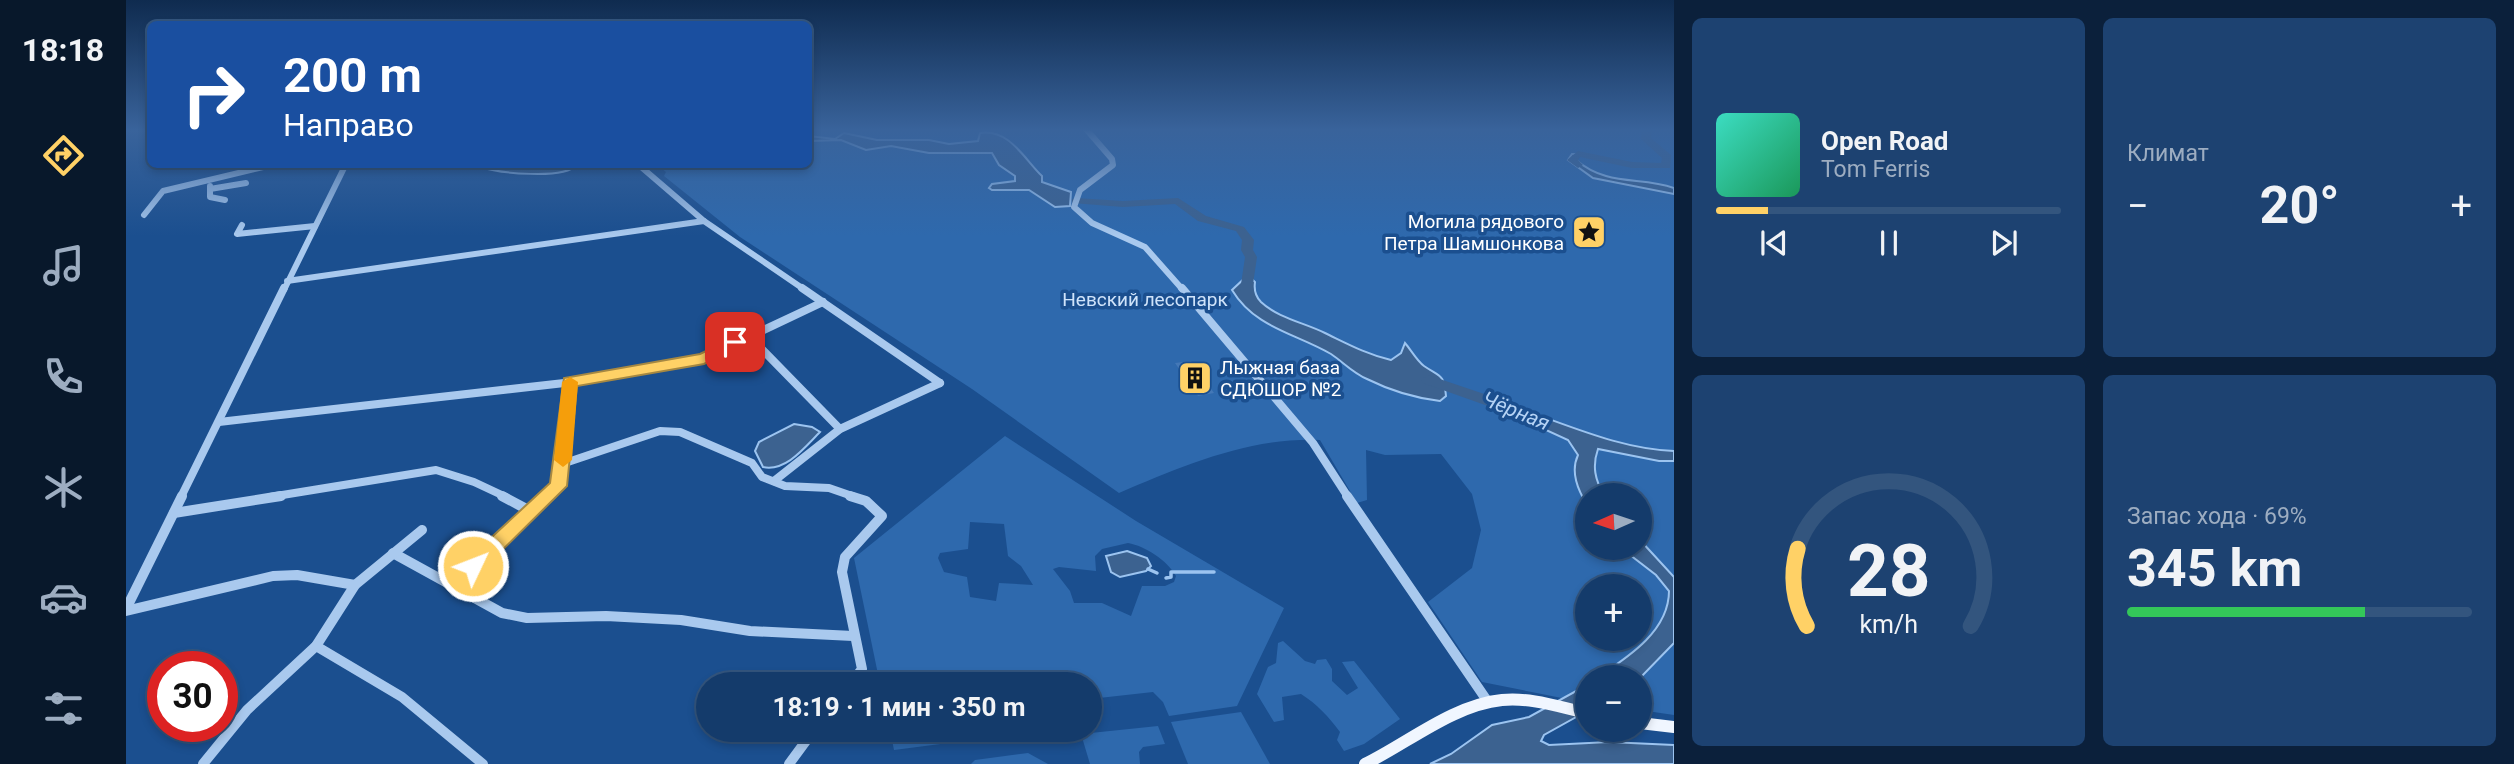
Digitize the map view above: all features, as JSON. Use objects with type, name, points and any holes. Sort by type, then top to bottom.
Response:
[{"type":"main road","points":[[1365,764],[1462,712],[1488,702],[1514,700],[1575,711]]},
{"type":"main road","points":[[1652,724],[1674,727]]},
{"type":"street","points":[[1114,165],[1075,195],[1074,207],[1092,223],[1145,247],[1223,335],[1313,443],[1400,577],[1488,702]]},
{"type":"street","points":[[144,215],[163,191],[258,168]]},
{"type":"street","points":[[126,610],[344,168]]},
{"type":"street","points":[[642,168],[662,188],[704,221],[940,383],[840,429],[774,481]]},
{"type":"street","points":[[210,179],[211,197],[225,200]]},
{"type":"street","points":[[210,189],[246,183]]},
{"type":"street","points":[[287,281],[704,221]]},
{"type":"street","points":[[242,225],[237,234],[315,226]]},
{"type":"street","points":[[219,422],[570,382],[704,358],[823,302]]},
{"type":"street","points":[[748,335],[840,429]]},
{"type":"street","points":[[453,585],[558,486],[570,382]]},
{"type":"street","points":[[562,464],[660,431],[680,432],[752,463],[762,477],[785,486],[829,488],[866,501],[882,516],[845,557],[842,572],[853,636],[862,669],[860,672]]},
{"type":"street","points":[[174,513],[436,470],[453,473],[492,489],[532,512]]},
{"type":"street","points":[[203,764],[247,710],[316,646],[355,585],[422,530]]},
{"type":"street","points":[[393,553],[502,613],[527,618],[606,616],[681,620],[750,631],[853,636]]},
{"type":"street","points":[[126,610],[272,576],[297,575],[355,585]]},
{"type":"street","points":[[316,646],[402,697],[483,764]]},
{"type":"street","points":[[789,764],[805,742]]},
{"type":"green space","name":"Невский лесопарк","points":[[812,165],[1674,165],[1674,715],[1652,712],[1652,665],[1575,665],[1575,701],[1482,682],[1428,602],[1472,568],[1481,530],[1472,494],[1441,454],[1385,455],[1366,450],[1367,500],[1357,503],[1320,440],[1294,440],[1242,448],[1167,473],[1119,493],[972,389],[740,237],[664,176],[666,172],[661,168],[812,168]]},
{"type":"green space","points":[[1005,436],[1136,521],[1284,608],[1237,706],[1169,716],[1163,702],[1153,692],[1102,698],[1102,672],[878,672],[854,558]],"holes":[[[970,522],[1004,524],[1008,556],[1021,566],[1033,585],[999,583],[996,601],[970,597],[967,577],[944,572],[938,558],[940,553],[968,549]],[[1128,543],[1142,547],[1162,560],[1176,576],[1174,582],[1165,586],[1142,586],[1131,616],[1102,603],[1074,603],[1070,591],[1053,569],[1059,567],[1096,571],[1095,556],[1102,549]]]},
{"type":"green space","points":[[1283,641],[1305,661],[1315,664],[1317,660],[1326,659],[1332,669],[1332,681],[1347,695],[1358,688],[1342,662],[1354,661],[1400,719],[1364,744],[1344,751],[1337,740],[1340,732],[1322,711],[1301,694],[1282,697],[1284,720],[1274,722],[1257,694],[1268,667],[1276,663],[1278,643]]},
{"type":"green space","points":[[1241,712],[1270,764],[1188,764],[1171,722]]},
{"type":"green space","points":[[1158,726],[1165,744],[1143,747],[1139,752],[1140,764],[1090,764],[1083,742],[1102,742],[1102,732]]},
{"type":"green space","points":[[892,742],[956,742],[894,750]]},
{"type":"green space","points":[[1028,753],[1048,764],[971,764],[975,760]]},
{"type":"water","points":[[999,165],[1032,165],[1042,176],[1042,182],[1071,192],[1070,206],[1055,207],[1029,190],[992,190],[989,188],[992,184],[1015,181],[1015,176]]},
{"type":"water","points":[[1574,165],[1583,165],[1612,178],[1661,184],[1674,188],[1674,194],[1593,178]]},
{"type":"water","points":[[485,168],[573,168],[545,174]]},
{"type":"water","points":[[1248,275],[1255,282],[1258,298],[1268,308],[1373,355],[1391,360],[1401,353],[1405,343],[1421,364],[1440,376],[1446,396],[1440,401],[1431,400],[1384,387],[1357,374],[1331,354],[1264,321],[1241,303],[1232,290]]},
{"type":"water","points":[[1470,395],[1521,409],[1596,436],[1647,448],[1674,451],[1674,461],[1659,461],[1598,449],[1595,461],[1598,483],[1577,483],[1575,468],[1578,455],[1568,440]]},
{"type":"water","points":[[794,424],[812,427],[820,432],[787,462],[771,468],[763,467],[755,451],[759,442]]},
{"type":"water","points":[[1127,551],[1147,558],[1151,566],[1146,571],[1120,577],[1111,572],[1106,556]]},
{"type":"water","points":[[1652,553],[1674,577],[1674,643],[1652,666],[1616,665],[1635,651],[1652,651],[1652,633],[1662,618],[1669,591],[1656,575],[1637,560],[1652,560]]},
{"type":"water","points":[[1575,692],[1575,718],[1544,735],[1541,741],[1549,745],[1609,742],[1674,745],[1674,764],[1430,764],[1451,754],[1492,725],[1529,717]]},
{"type":"building","name":"Лыжная база СДЮШОР №2","points":[[1191,361],[1214,393],[1198,396],[1175,363]]},
{"type":"waterway","name":"Чёрная","points":[[1630,165],[1666,165]]},
{"type":"waterway","points":[[1076,201],[1123,204],[1178,201],[1202,219],[1240,229],[1248,240],[1247,250],[1251,257],[1246,291]]},
{"type":"waterway","name":"Чёрная","points":[[1428,380],[1488,401]]},
{"type":"waterway","points":[[1148,569],[1157,573]]},
{"type":"waterway","points":[[1166,578],[1171,577],[1171,572],[1214,572]]},
{"type":"slow traffic","points":[[563,460],[570,382]]},
{"type":"place","name":"Могила рядового Петра Шамшонкова","points":[[1589,232]]},
{"type":"place","name":"Лыжная база СДЮШОР №2","points":[[1195,378]]},
{"type":"route","points":[[473,566],[558,486],[570,382],[704,358],[735,342]]}]
